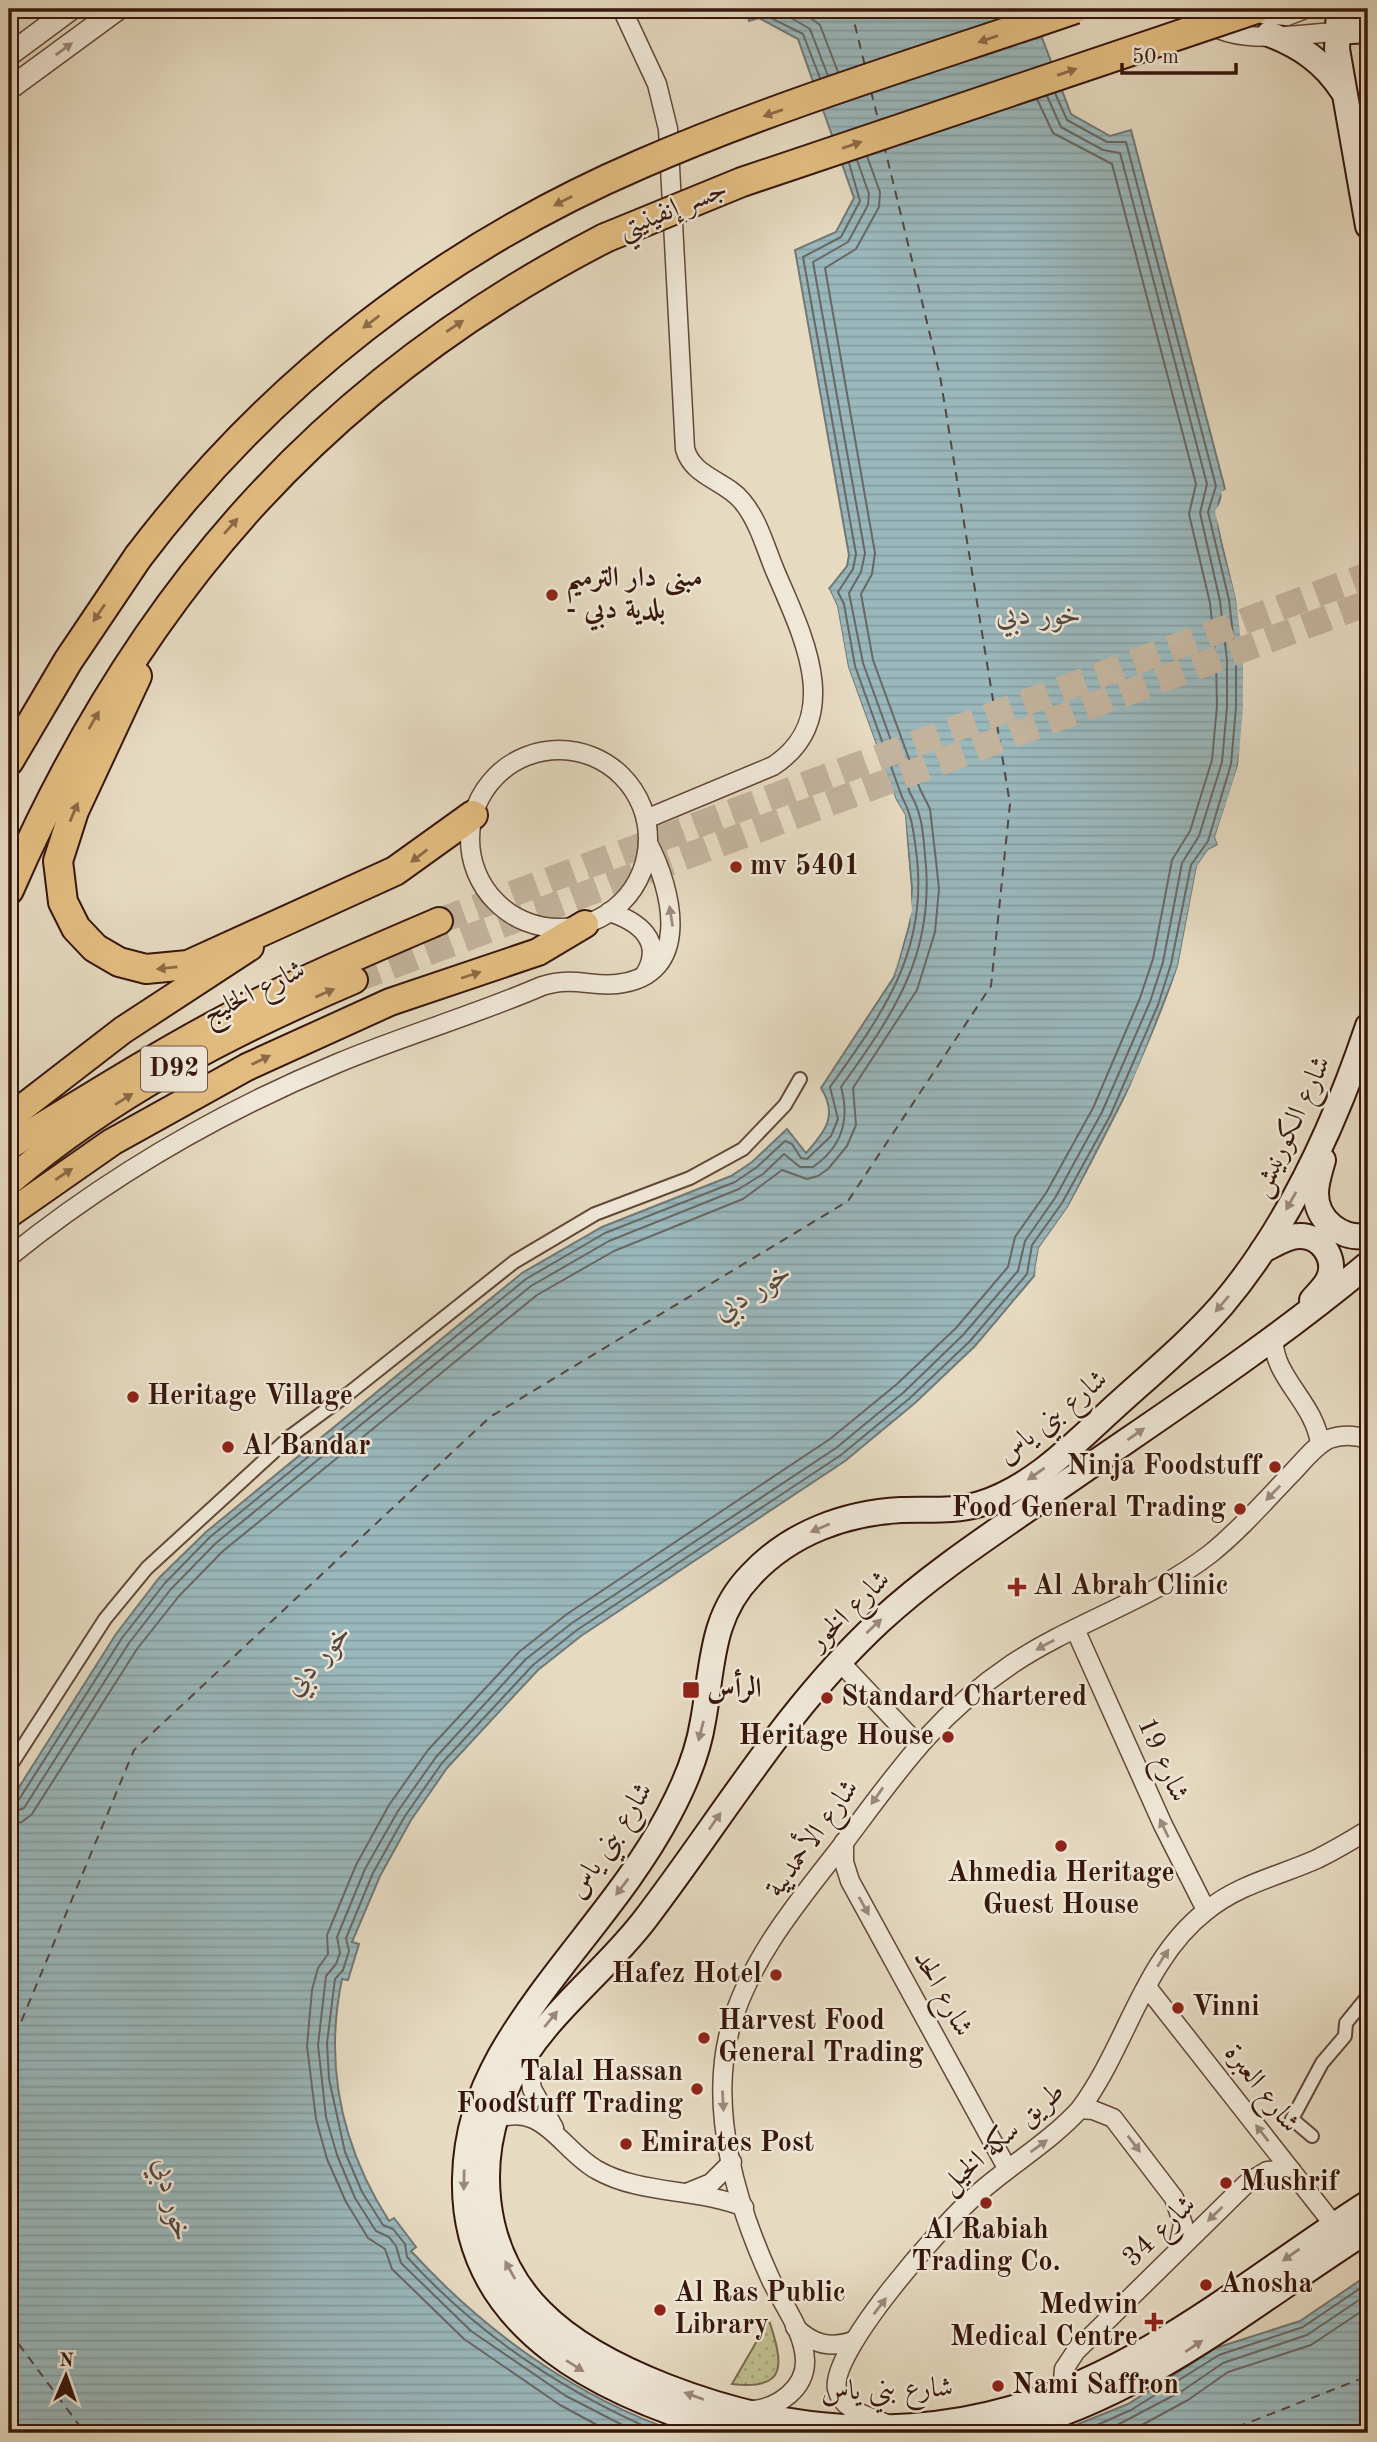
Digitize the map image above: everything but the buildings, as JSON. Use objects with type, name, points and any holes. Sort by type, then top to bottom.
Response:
[{"type":"highway","name":"جسر إنفينيتي","points":[[9,761],[68,661],[138,557],[195,484],[293,385],[411,292],[499,236],[591,187],[687,144],[1075,9]]},
{"type":"highway","name":"جسر إنفينيتي","points":[[159,619],[188,579],[285,468],[358,400],[445,332],[561,261],[650,218],[742,182],[1262,17]]},
{"type":"highway","points":[[9,890],[75,752],[159,619]]},
{"type":"highway","points":[[159,619],[130,692],[74,811],[61,847],[60,889],[69,915],[85,938],[106,956],[132,967],[160,970],[188,965],[407,866],[473,814]]},
{"type":"main road","points":[[1368,9],[1368,22]]},
{"type":"main road","points":[[1262,17],[1305,51],[1334,78],[1345,94]]},
{"type":"main road","points":[[1368,30],[1337,20],[1345,94],[1368,226]]},
{"type":"main road","points":[[1360,177],[1368,115]]},
{"type":"main road","points":[[9,1118],[123,1030],[301,913]]},
{"type":"main road","name":"شارع الخليج","points":[[9,1139],[284,990],[439,921]]},
{"type":"main road","points":[[9,1214],[112,1142],[247,1067],[390,1002],[538,952],[585,924]]},
{"type":"main road","name":"شارع الخليج","points":[[9,1182],[86,1124],[165,1074],[258,1024],[354,980]]},
{"type":"main road","name":"شارع الكورنيش","points":[[1263,1250],[1301,1182],[1335,1112],[1368,1026]]},
{"type":"main road","points":[[1335,1112],[1318,1180],[1318,1207],[1335,1229],[1347,1235],[1368,1236]]},
{"type":"main road","points":[[1263,1250],[1300,1236],[1320,1242],[1331,1260],[1329,1280],[1281,1332]]},
{"type":"main road","name":"شارع بني ياس","points":[[1263,1250],[1203,1325],[1032,1478],[984,1503],[956,1510],[895,1511],[840,1520],[789,1544],[752,1573],[728,1604],[717,1629],[699,1739],[670,1812],[634,1871],[526,2015],[501,2055],[473,2113],[465,2145],[464,2197],[473,2244],[486,2275],[503,2303],[524,2329],[549,2350],[597,2380],[647,2404],[737,2422],[894,2426],[987,2415],[1062,2391],[1150,2348],[1368,2203]]},
{"type":"main road","name":"شارع الخور","points":[[494,2120],[509,2082],[527,2052],[565,2002],[624,1945],[763,1752],[839,1661],[930,1578],[1281,1332],[1368,1265]]},
{"type":"main road","points":[[596,1920],[624,1945]]},
{"type":"main road","name":"شارع بني ياس","points":[[494,2120],[487,2173],[490,2221],[502,2255],[519,2286],[542,2314],[570,2336],[737,2422]]},
{"type":"main road","points":[[999,2433],[1083,2407],[1133,2383],[1181,2355],[1368,2230]]},
{"type":"street","points":[[9,55],[71,9]]},
{"type":"street","points":[[9,89],[118,9]]},
{"type":"street","points":[[622,9],[657,83],[668,129],[685,449],[693,467],[734,492],[751,514],[806,647],[814,681],[814,696],[807,728],[788,756],[773,766],[646,819]]},
{"type":"street","points":[[1193,9],[1209,25],[1223,32],[1262,17],[1287,16],[1305,9]]},
{"type":"street","points":[[1214,9],[1238,28],[1262,17]]},
{"type":"street","points":[[1238,9],[1262,17],[1337,20]]},
{"type":"street","points":[[9,1257],[64,1214],[127,1172],[207,1126],[303,1078],[542,986],[575,980],[617,985],[645,974],[665,954],[673,927],[670,906],[648,843],[646,819],[636,794],[615,770],[592,756],[566,750],[527,755],[503,769],[485,788],[473,814],[469,842],[474,868],[496,902],[518,918],[544,927],[585,924],[609,912],[637,882],[648,843]]},
{"type":"street","points":[[609,912],[632,920],[648,936],[652,952],[645,974]]},
{"type":"street","points":[[9,1768],[105,1619],[147,1568],[195,1521],[292,1435],[514,1262],[595,1214],[690,1178],[743,1149],[778,1113],[800,1079]]},
{"type":"street","points":[[1281,1332],[1274,1351],[1280,1369],[1316,1421],[1320,1444],[1345,1435]]},
{"type":"street","points":[[1246,1357],[1258,1359],[1280,1369]]},
{"type":"street","points":[[1316,1421],[1345,1435],[1368,1439]]},
{"type":"street","name":"شارع الأحمديية","points":[[737,2422],[775,2406],[801,2380],[805,2362],[795,2327],[766,2268],[744,2207],[724,2119],[722,2076],[735,2012],[743,1991],[775,1935],[918,1745],[963,1702],[1012,1665],[1075,1629],[1160,1588],[1206,1557],[1236,1531],[1320,1444]]},
{"type":"street","name":"شارع 19","points":[[1075,1629],[1168,1837],[1206,1910]]},
{"type":"street","points":[[839,1661],[918,1745]]},
{"type":"street","name":"طريق سكة الخيل","points":[[894,2426],[850,2408],[838,2390],[839,2369],[853,2341],[945,2225],[1007,2168],[1050,2138],[1080,2109],[1173,1943],[1206,1910],[1255,1881],[1315,1859],[1368,1830]]},
{"type":"street","name":"شارع الحد","points":[[844,1842],[844,1862],[850,1881],[1007,2168]]},
{"type":"street","name":"شارع العبرة","points":[[1147,1987],[1334,2225]]},
{"type":"street","points":[[1312,2136],[1292,2119],[1322,2063],[1345,2036],[1346,2023],[1368,1996]]},
{"type":"street","points":[[527,2052],[532,2090],[556,2135]]},
{"type":"street","points":[[1080,2109],[1093,2109],[1113,2118],[1174,2198],[1184,2224],[1178,2251]]},
{"type":"street","points":[[494,2120],[505,2115],[528,2115],[548,2126],[586,2164],[613,2178],[689,2192],[744,2207]]},
{"type":"street","points":[[689,2192],[711,2183],[732,2162]]},
{"type":"street","name":"شارع 34","points":[[1062,2391],[1062,2380],[1069,2359],[1255,2176],[1279,2169],[1291,2170]]},
{"type":"street","points":[[795,2327],[822,2344],[832,2346],[853,2341]]},
{"type":"green space","points":[[769,2320],[777,2349],[777,2371],[764,2383],[732,2384]]},
{"type":"water","name":"خور دبي","points":[[746,9],[1031,9],[1071,114],[1110,136],[1131,130],[1225,489],[1220,499],[1219,526],[1239,617],[1244,659],[1244,702],[1238,764],[1215,837],[1218,845],[1208,850],[1197,867],[1178,966],[1136,1074],[1068,1207],[1039,1248],[1034,1276],[975,1346],[915,1403],[845,1461],[581,1636],[538,1670],[447,1768],[411,1820],[380,1876],[352,1942],[359,1944],[348,1980],[342,1979],[335,2043],[337,2074],[341,2104],[359,2164],[389,2221],[394,2218],[416,2247],[411,2251],[439,2280],[501,2335],[570,2382],[643,2419],[681,2433],[9,2433],[9,1803],[116,1634],[159,1578],[206,1532],[522,1273],[602,1227],[731,1176],[752,1162],[787,1129],[806,1153],[824,1130],[829,1115],[829,1106],[821,1088],[894,977],[909,926],[912,888],[905,815],[896,800],[848,667],[837,606],[829,589],[847,566],[849,555],[795,250],[836,232],[854,198],[798,39],[759,18],[749,21]]},
{"type":"water","points":[[1368,2275],[1368,2433],[1056,2433],[1128,2404],[1216,2348],[1300,2321]]},
{"type":"pier","points":[[1228,488],[1219,511],[1239,598],[1246,659],[1247,707],[1241,766],[1219,837],[1221,846],[1210,853],[1201,868],[1181,967],[1168,1008],[1119,1121],[1071,1209],[1042,1250],[1034,1276],[1039,1248],[1068,1207],[1116,1119],[1164,1007],[1178,966],[1197,866],[1208,850],[1218,845],[1215,837],[1238,765],[1243,707],[1243,659],[1236,599],[1215,511],[1222,500],[1221,492]]},
{"type":"pier","points":[[829,589],[837,606],[848,667],[896,800],[905,815],[912,910],[894,977],[908,910],[901,817],[845,668],[834,607],[826,591]]},
{"type":"ferry route","points":[[851,9],[865,66]]},
{"type":"ferry route","points":[[871,91],[879,123]]},
{"type":"ferry route","points":[[9,2051],[134,1750],[490,1417],[848,1201],[991,986],[1010,804],[940,376],[885,149]]},
{"type":"ferry route","points":[[9,2331],[85,2433]]},
{"type":"ferry route","points":[[1222,2433],[1368,2376]]},
{"type":"tunnel","points":[[439,921],[1368,575]]},
{"type":"tunnel","points":[[354,980],[1368,603]]},
{"type":"place","name":"مبنى دار الترميم - بلدية دبي","points":[[552,595]]},
{"type":"place","name":"mv 5401","points":[[736,867]]},
{"type":"place","name":"Heritage Village","points":[[133,1397]]},
{"type":"place","name":"Al Bandar","points":[[228,1447]]},
{"type":"place","name":"Ninja Foodstuff","points":[[1275,1467]]},
{"type":"place","name":"Food General Trading","points":[[1240,1509]]},
{"type":"place","name":"Al Abrah Clinic","points":[[1017,1587]]},
{"type":"place","name":"الرأس","points":[[691,1690]]},
{"type":"place","name":"Standard Chartered","points":[[827,1698]]},
{"type":"place","name":"Heritage House","points":[[948,1737]]},
{"type":"place","name":"Ahmedia Heritage Guest House","points":[[1061,1846]]},
{"type":"place","name":"Hafez Hotel","points":[[776,1975]]},
{"type":"place","name":"Vinni","points":[[1178,2008]]},
{"type":"place","name":"Harvest Food General Trading","points":[[704,2038]]},
{"type":"place","name":"Talal Hassan Foodstuff Trading","points":[[697,2089]]},
{"type":"place","name":"Emirates Post","points":[[626,2144]]},
{"type":"place","name":"Mushrif","points":[[1226,2183]]},
{"type":"place","name":"Al Rabiah Trading Co.","points":[[986,2203]]},
{"type":"place","name":"Anosha","points":[[1206,2285]]},
{"type":"place","name":"Al Ras Public Library","points":[[660,2310]]},
{"type":"place","name":"Medwin Medical Centre","points":[[1154,2322]]},
{"type":"place","name":"Nami Saffron","points":[[998,2386]]}]
